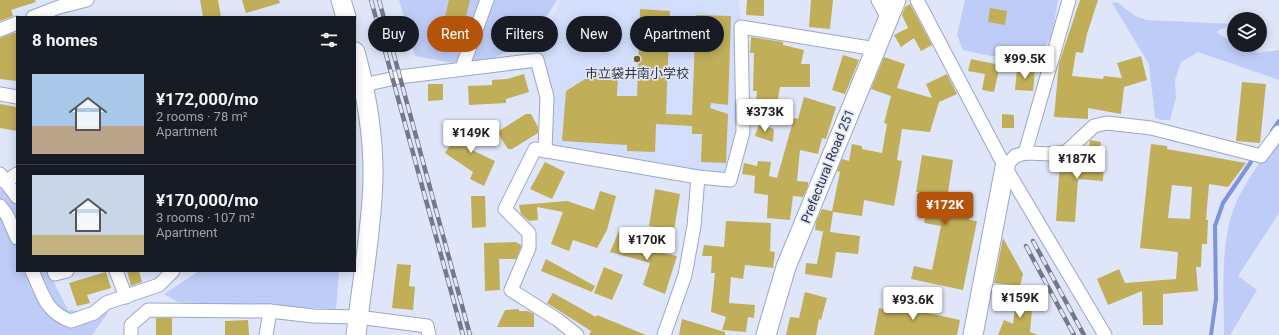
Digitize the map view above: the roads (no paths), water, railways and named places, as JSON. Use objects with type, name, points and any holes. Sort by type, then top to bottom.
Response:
[{"type":"street","points":[[36,16],[53,9],[87,0]]},
{"type":"street","points":[[341,0],[346,16]]},
{"type":"street","points":[[462,68],[487,0]]},
{"type":"street","points":[[878,0],[888,18]]},
{"type":"street","name":"Prefectural Road 251","points":[[766,335],[786,267],[896,0]]},
{"type":"street","points":[[917,0],[1005,167],[1105,335]]},
{"type":"street","points":[[1025,153],[1069,0]]},
{"type":"street","points":[[0,30],[16,23]]},
{"type":"street","points":[[577,335],[558,320],[511,290],[529,248],[529,233],[505,209],[534,149],[698,177],[730,180],[743,132],[741,27],[876,49]]},
{"type":"street","points":[[359,88],[392,78],[462,68],[537,60],[547,97],[545,151]]},
{"type":"street","points":[[356,61],[359,88],[371,136],[372,198],[357,326]]},
{"type":"street","points":[[0,94],[16,97]]},
{"type":"street","points":[[973,335],[1005,167],[1015,156],[1025,153],[1066,152],[1094,126],[1107,123],[1151,128],[1261,156],[1279,132]]},
{"type":"street","points":[[16,174],[3,178],[16,196]]},
{"type":"street","points":[[664,335],[685,275],[694,226],[698,177]]},
{"type":"street","points":[[0,206],[7,215],[16,236]]},
{"type":"street","points":[[32,272],[50,309],[60,317],[71,321],[94,313],[106,303],[159,285],[172,272]]},
{"type":"street","points":[[54,272],[55,274],[63,272]]},
{"type":"street","points":[[116,272],[126,297]]},
{"type":"street","points":[[131,335],[132,325],[148,310],[270,311],[313,316],[357,326],[427,326],[430,335]]},
{"type":"street","points":[[266,335],[270,311]]},
{"type":"waterway","points":[[1272,131],[1279,121]]},
{"type":"waterway","points":[[1211,335],[1216,299],[1215,226],[1223,203],[1255,156]]},
{"type":"railway","points":[[371,0],[463,335]]},
{"type":"railway","points":[[379,0],[470,335]]},
{"type":"railway","points":[[1033,241],[1084,335]]},
{"type":"railway","points":[[1026,246],[1074,335]]},
{"type":"place","name":"市立袋井南小学校","points":[[637,59]]}]
